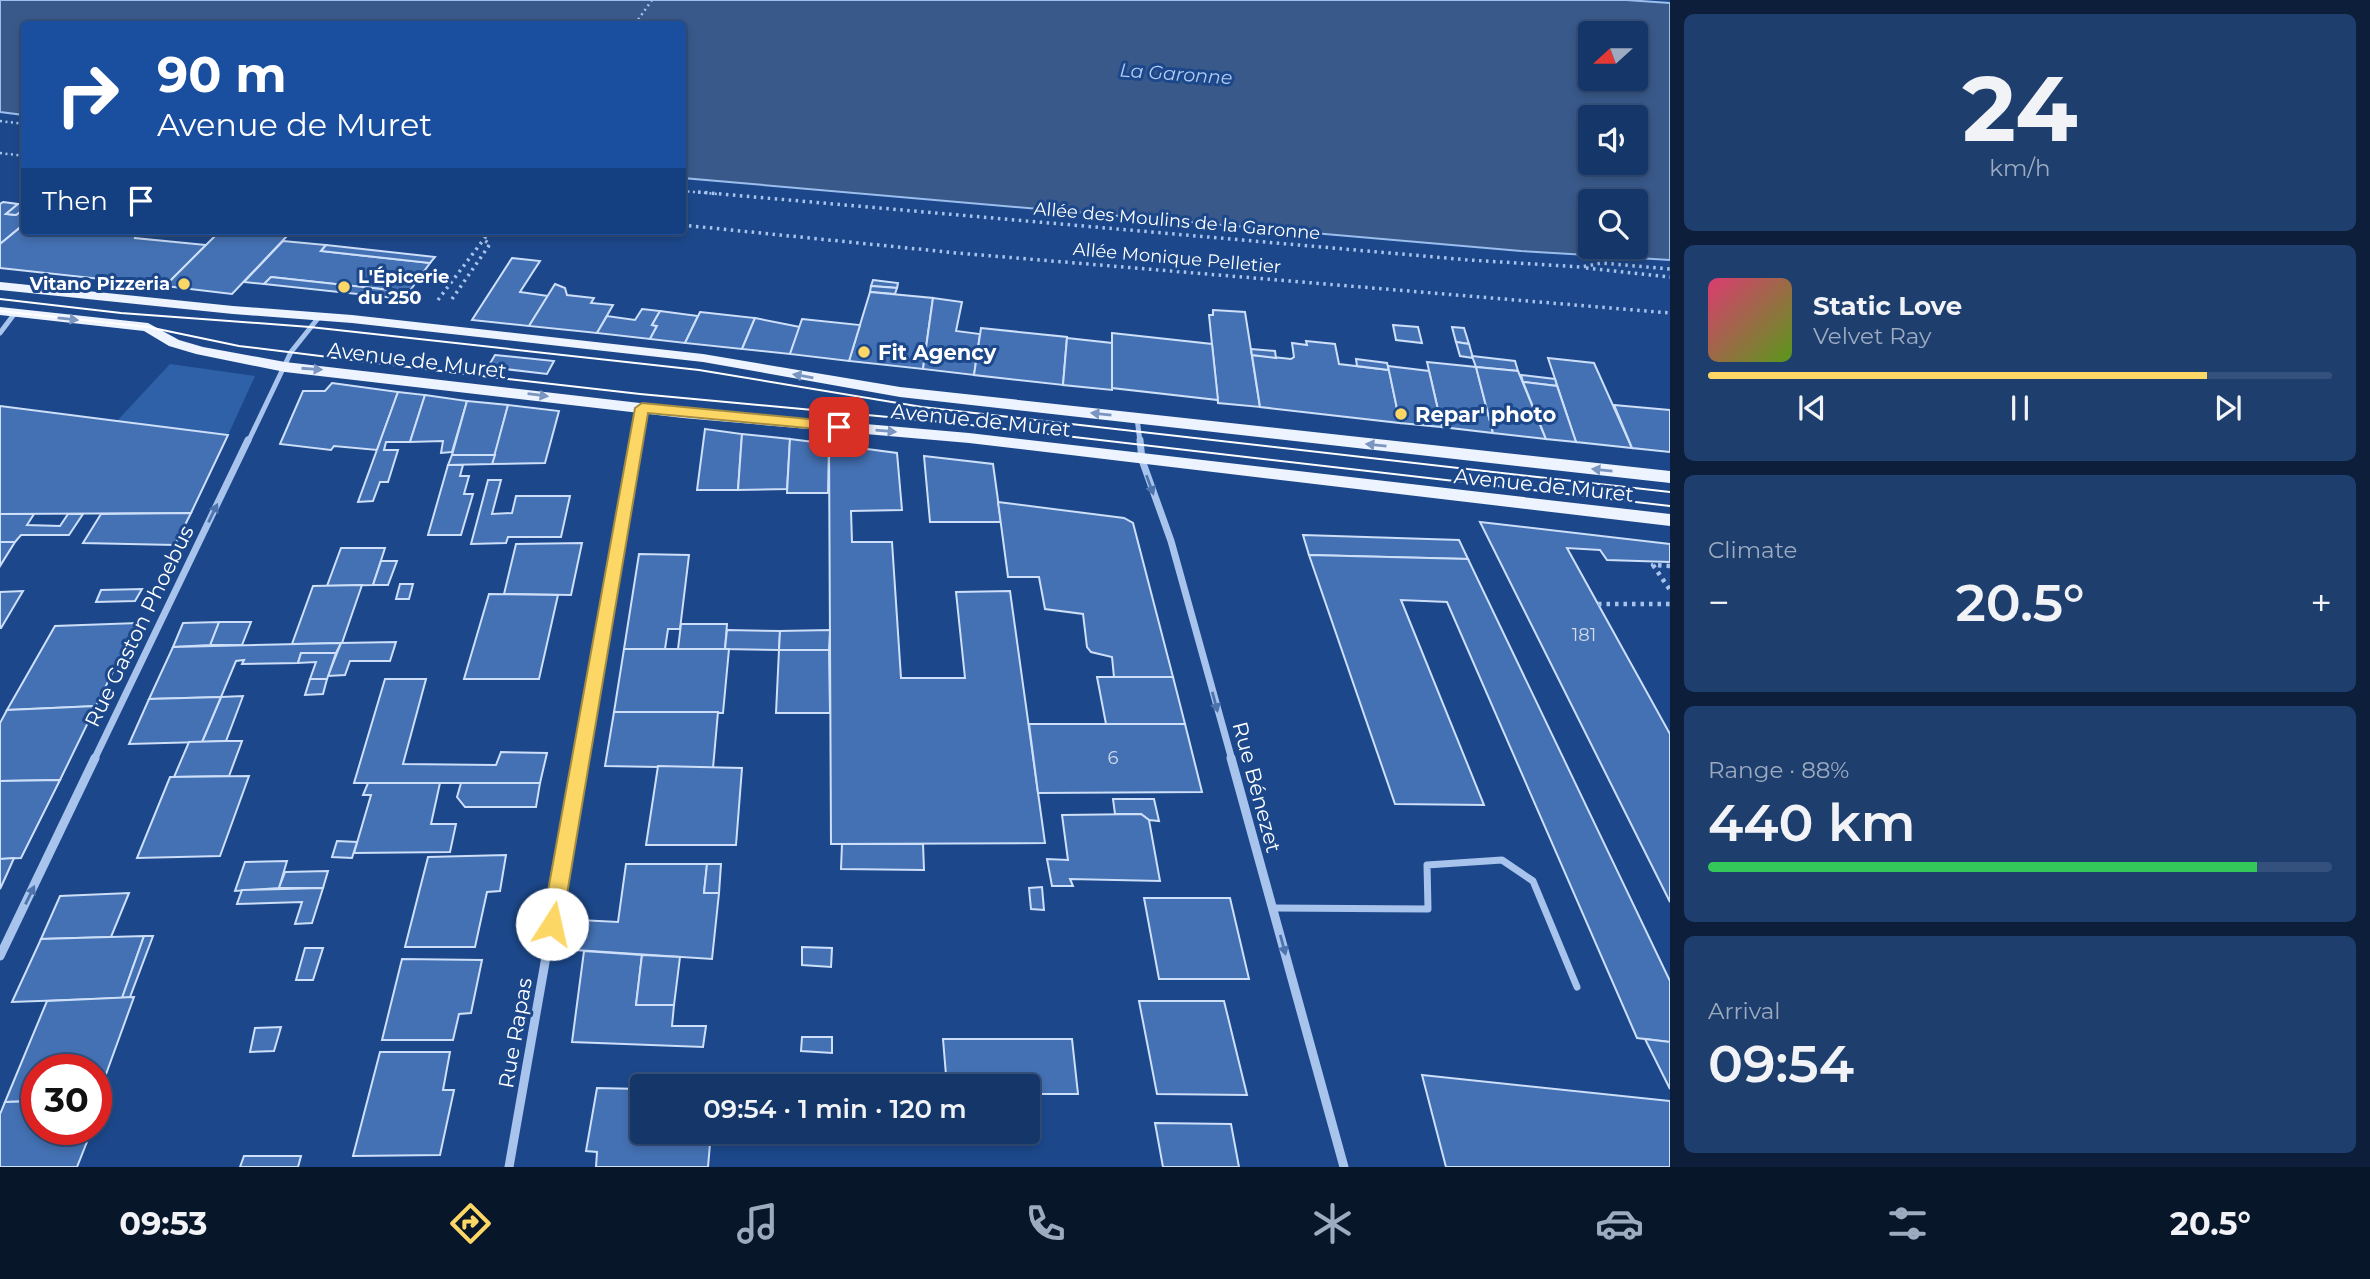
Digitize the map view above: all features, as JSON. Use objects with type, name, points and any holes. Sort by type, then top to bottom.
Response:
[{"type":"main road","name":"Avenue de Muret","points":[[0,286],[418,326],[703,359],[900,393],[1670,477]]},
{"type":"main road","name":"Avenue de Muret","points":[[8,312],[148,327],[174,343],[201,352],[285,368],[336,371],[642,408],[969,438],[1670,520]]},
{"type":"street","points":[[0,333],[8,312]]},
{"type":"street","name":"Rue Gaston Phoebus","points":[[0,956],[291,352],[319,317]]},
{"type":"street","name":"Rue Rapas","points":[[509,1167],[642,408]]},
{"type":"street","name":"Rue Bénezet","points":[[1137,418],[1142,460],[1171,541],[1344,1167]]},
{"type":"lane","points":[[1273,908],[1428,909],[1427,865],[1502,860],[1533,881],[1577,987]]},
{"type":"path","points":[[637,21],[652,0]]},
{"type":"path","points":[[0,121],[21,124]]},
{"type":"path","points":[[0,153],[21,156]]},
{"type":"path","name":"Allée des Moulins de la Garonne","points":[[686,191],[1429,257],[1581,267],[1602,263],[1670,269]]},
{"type":"path","name":"Allée Monique Pelletier","points":[[686,225],[957,253],[1670,313]]},
{"type":"path","points":[[418,326],[487,235]]},
{"type":"path","points":[[449,304],[490,244],[484,240]]},
{"type":"path","points":[[1581,267],[1670,277]]},
{"type":"path","points":[[1670,566],[1653,565],[1670,590]]},
{"type":"path","points":[[1598,604],[1670,604]]},
{"type":"shaded area","points":[[170,364],[255,376],[228,435],[117,421]]},
{"type":"water","name":"La Garonne","points":[[0,0],[1626,0],[1670,3],[1670,260],[1648,259],[1648,189],[1578,189],[1578,254],[686,178],[686,21],[21,21],[21,115],[0,112]]},
{"type":"building","points":[[0,204],[18,204],[6,214],[16,215],[21,211],[21,226],[0,244]]},
{"type":"building","points":[[21,204],[21,211],[16,215],[6,214]]},
{"type":"building","points":[[21,227],[21,235],[136,235],[135,238],[206,245],[165,286],[0,268],[0,244]]},
{"type":"building","points":[[216,235],[288,235],[232,294],[165,286]]},
{"type":"building","points":[[283,241],[326,245],[321,251],[430,263],[409,292],[271,277],[264,284],[244,282]]},
{"type":"building","points":[[326,245],[435,257],[430,263],[321,251]]},
{"type":"building","points":[[512,258],[540,261],[520,292],[548,296],[529,326],[472,320]]},
{"type":"building","points":[[271,277],[409,292],[404,299],[264,284]]},
{"type":"building","points":[[873,280],[898,283],[897,288],[871,286]]},
{"type":"building","points":[[555,284],[565,288],[567,295],[594,298],[591,303],[613,305],[597,333],[529,326]]},
{"type":"building","points":[[871,286],[897,288],[895,294],[870,292]]},
{"type":"building","points":[[870,292],[933,298],[923,369],[849,361]]},
{"type":"building","points":[[933,298],[962,302],[956,331],[980,334],[974,375],[923,369]]},
{"type":"building","points":[[642,309],[660,311],[652,325],[657,326],[650,339],[597,333],[607,316],[635,320]]},
{"type":"building","points":[[1213,310],[1245,312],[1260,407],[1218,403],[1209,315],[1213,315]]},
{"type":"building","points":[[660,311],[698,316],[685,343],[650,339],[657,326],[652,325]]},
{"type":"building","points":[[700,312],[755,318],[742,349],[685,343]]},
{"type":"building","points":[[755,318],[800,327],[790,354],[742,349]]},
{"type":"building","points":[[802,319],[860,325],[849,361],[790,354]]},
{"type":"building","points":[[1393,325],[1418,327],[1422,343],[1396,340]]},
{"type":"building","points":[[1452,327],[1464,328],[1469,344],[1456,342]]},
{"type":"building","points":[[981,328],[1067,337],[1063,385],[974,375]]},
{"type":"building","points":[[1112,333],[1212,344],[1218,400],[1112,388]]},
{"type":"building","points":[[1067,338],[1112,343],[1112,390],[1063,385]]},
{"type":"building","points":[[1306,341],[1335,344],[1339,364],[1389,370],[1400,423],[1260,407],[1252,355],[1291,359],[1294,357],[1292,343],[1307,345]]},
{"type":"building","points":[[1456,342],[1469,344],[1473,358],[1460,356]]},
{"type":"building","points":[[1251,349],[1275,351],[1276,358],[1252,355]]},
{"type":"building","points":[[495,355],[554,361],[547,374],[488,367]]},
{"type":"building","points":[[1472,356],[1515,361],[1518,371],[1476,367]]},
{"type":"building","points":[[1548,358],[1594,363],[1632,448],[1576,442]]},
{"type":"building","points":[[1356,359],[1387,363],[1389,370],[1357,366]]},
{"type":"building","points":[[1427,362],[1476,367],[1493,433],[1442,427]]},
{"type":"building","points":[[1388,366],[1429,371],[1442,427],[1400,423]]},
{"type":"building","points":[[1476,367],[1518,371],[1546,439],[1493,433]]},
{"type":"building","points":[[1521,375],[1555,379],[1557,386],[1523,382]]},
{"type":"building","points":[[1523,382],[1557,386],[1576,442],[1546,439]]},
{"type":"building","points":[[332,383],[398,392],[377,450],[334,446],[331,450],[280,444],[303,391],[325,391]]},
{"type":"building","points":[[398,392],[425,395],[410,442],[386,442],[384,450],[398,450],[388,482],[380,482],[373,501],[358,502]]},
{"type":"building","points":[[425,395],[467,401],[452,452],[441,453],[443,441],[410,442]]},
{"type":"building","points":[[467,401],[508,405],[495,455],[452,455]]},
{"type":"building","points":[[508,405],[559,411],[545,463],[492,464]]},
{"type":"building","points":[[1614,405],[1670,410],[1670,452],[1632,448]]},
{"type":"building","points":[[0,406],[228,435],[191,513],[0,514]]},
{"type":"building","points":[[705,429],[742,434],[738,490],[697,490]]},
{"type":"building","points":[[742,434],[790,439],[787,489],[738,490]]},
{"type":"building","points":[[790,439],[829,444],[828,493],[787,493]]},
{"type":"building","points":[[829,444],[897,453],[902,510],[851,511],[852,542],[892,542],[901,678],[965,678],[956,592],[1010,591],[1045,843],[831,844]]},
{"type":"building","points":[[452,455],[495,455],[492,464],[448,465]]},
{"type":"building","points":[[924,456],[993,464],[1001,522],[930,522]]},
{"type":"building","points":[[448,465],[463,465],[460,476],[469,476],[464,494],[473,494],[461,535],[428,535]]},
{"type":"building","points":[[488,480],[501,480],[492,514],[512,513],[516,496],[570,496],[561,537],[508,537],[506,543],[471,544]]},
{"type":"building","points":[[998,502],[1124,518],[1133,523],[1173,677],[1114,677],[1112,657],[1091,652],[1087,647],[1083,614],[1045,609],[1039,577],[1008,577]]},
{"type":"building","points":[[191,513],[175,545],[83,543],[101,514]]},
{"type":"building","points":[[0,514],[34,514],[27,525],[60,526],[68,514],[83,514],[69,535],[21,535],[15,542],[0,542]]},
{"type":"building","points":[[1480,522],[1670,544],[1670,562],[1607,560],[1600,550],[1567,548],[1670,734],[1670,902]]},
{"type":"building","points":[[1303,535],[1459,540],[1468,559],[1309,555]]},
{"type":"building","points":[[0,542],[15,542],[0,566]]},
{"type":"building","points":[[582,543],[571,595],[504,594],[516,544]]},
{"type":"building","points":[[341,548],[385,548],[373,585],[327,586]]},
{"type":"building","points":[[639,554],[689,555],[680,629],[668,629],[665,649],[624,649]]},
{"type":"building","points":[[1309,555],[1468,559],[1670,981],[1670,1042],[1637,1038],[1447,602],[1401,600],[1484,805],[1395,804]]},
{"type":"building","points":[[381,561],[397,561],[388,585],[373,585]]},
{"type":"building","points":[[400,584],[413,584],[409,599],[396,599]]},
{"type":"building","points":[[362,585],[342,643],[292,644],[313,586]]},
{"type":"building","points":[[142,589],[135,601],[96,602],[101,590]]},
{"type":"building","points":[[23,591],[1,628],[0,628],[0,592]]},
{"type":"building","points":[[489,594],[558,595],[539,679],[464,679]]},
{"type":"building","points":[[219,622],[251,622],[242,645],[210,645]]},
{"type":"building","points":[[219,622],[210,645],[173,647],[183,623]]},
{"type":"building","points":[[137,623],[96,706],[7,710],[55,626]]},
{"type":"building","points":[[681,624],[727,624],[725,649],[678,649]]},
{"type":"building","points":[[727,630],[780,631],[779,650],[725,649]]},
{"type":"building","points":[[830,630],[829,650],[779,650],[780,631]]},
{"type":"building","points":[[396,642],[390,661],[350,661],[345,675],[328,676],[341,643]]},
{"type":"building","points":[[341,643],[336,653],[301,653],[298,663],[242,664],[244,660],[236,661],[221,697],[149,699],[173,647]]},
{"type":"building","points":[[624,649],[729,649],[723,713],[614,712]]},
{"type":"building","points":[[779,650],[829,650],[830,713],[776,713]]},
{"type":"building","points":[[301,653],[336,653],[327,679],[310,679],[316,662],[298,663]]},
{"type":"building","points":[[1097,677],[1173,677],[1185,724],[1106,724]]},
{"type":"building","points":[[310,679],[327,679],[323,694],[305,695]]},
{"type":"building","points":[[385,679],[426,679],[403,764],[496,765],[501,752],[547,753],[540,783],[354,783]]},
{"type":"building","points":[[243,696],[226,741],[202,742],[221,697]]},
{"type":"building","points":[[221,697],[202,742],[129,744],[149,699]]},
{"type":"building","points":[[96,706],[60,780],[0,781],[0,723],[7,710]]},
{"type":"building","points":[[614,712],[718,712],[713,768],[605,766]]},
{"type":"building","points":[[1029,724],[1185,724],[1202,792],[1038,793]]},
{"type":"building","points":[[242,741],[229,776],[174,777],[189,742]]},
{"type":"building","points":[[658,766],[742,768],[736,845],[646,845]]},
{"type":"building","points":[[249,776],[220,856],[137,858],[170,777]]},
{"type":"building","points":[[60,780],[21,858],[0,859],[0,781]]},
{"type":"building","points":[[368,783],[440,783],[431,824],[456,824],[450,852],[354,853],[371,795],[363,795]]},
{"type":"building","points":[[461,783],[540,783],[536,807],[465,807],[457,797]]},
{"type":"building","points":[[1113,799],[1154,799],[1159,821],[1149,820],[1141,814],[1115,814]]},
{"type":"building","points":[[1141,814],[1149,820],[1160,881],[1070,879],[1073,886],[1052,886],[1047,859],[1068,860],[1062,815]]},
{"type":"building","points":[[337,841],[357,842],[352,858],[332,857]]},
{"type":"building","points":[[842,844],[923,844],[924,870],[841,869]]},
{"type":"building","points":[[506,855],[500,891],[487,892],[475,947],[405,947],[428,857]]},
{"type":"building","points":[[14,858],[6,876],[0,889],[0,859]]},
{"type":"building","points":[[287,861],[279,888],[235,891],[245,862]]},
{"type":"building","points":[[626,864],[707,864],[704,893],[719,893],[712,959],[575,950],[580,920],[618,922]]},
{"type":"building","points":[[707,864],[721,864],[719,893],[704,893]]},
{"type":"building","points":[[328,871],[323,888],[279,888],[285,872]]},
{"type":"building","points":[[1042,887],[1044,910],[1031,909],[1029,888]]},
{"type":"building","points":[[323,888],[312,923],[295,924],[302,902],[237,904],[242,890]]},
{"type":"building","points":[[129,893],[111,937],[41,939],[60,896]]},
{"type":"building","points":[[1144,898],[1230,898],[1249,979],[1159,979]]},
{"type":"building","points":[[144,936],[122,998],[12,1002],[41,939]]},
{"type":"building","points":[[144,936],[153,936],[130,997],[122,998]]},
{"type":"building","points":[[802,947],[832,948],[831,967],[802,965]]},
{"type":"building","points":[[305,948],[323,948],[313,980],[296,980]]},
{"type":"building","points":[[584,951],[642,955],[636,1005],[674,1005],[672,1026],[706,1026],[703,1047],[572,1042]]},
{"type":"building","points":[[642,955],[680,957],[674,1005],[636,1005]]},
{"type":"building","points":[[402,959],[482,960],[471,1013],[459,1014],[453,1040],[382,1040]]},
{"type":"building","points":[[134,997],[112,1058],[112,1054],[25,1054],[47,1001]]},
{"type":"building","points":[[1139,1001],[1224,1001],[1247,1095],[1157,1094]]},
{"type":"building","points":[[281,1027],[274,1051],[250,1052],[255,1028]]},
{"type":"building","points":[[802,1037],[832,1037],[832,1053],[801,1051]]},
{"type":"building","points":[[943,1039],[1072,1039],[1078,1094],[1040,1094],[1040,1074],[946,1074]]},
{"type":"building","points":[[1645,1039],[1670,1042],[1670,1089]]},
{"type":"building","points":[[380,1052],[450,1052],[443,1090],[454,1090],[440,1155],[353,1156]]},
{"type":"building","points":[[21,1064],[21,1102],[5,1102]]},
{"type":"building","points":[[1422,1075],[1670,1101],[1670,1167],[1446,1167]]},
{"type":"building","points":[[597,1088],[630,1089],[630,1144],[710,1144],[708,1167],[596,1167],[597,1152],[586,1151]]},
{"type":"building","points":[[5,1102],[21,1102],[21,1145],[86,1145],[77,1167],[0,1167],[0,1114]]},
{"type":"building","points":[[1155,1123],[1231,1124],[1239,1167],[1163,1167]]},
{"type":"building","points":[[244,1156],[301,1156],[298,1167],[240,1167]]},
{"type":"tram line","points":[[0,299],[121,313],[310,327],[699,370],[922,407],[1670,492]]},
{"type":"tram line","points":[[0,311],[148,327],[239,346],[473,375],[640,394],[953,423],[1670,506]]},
{"type":"place","name":"Vitano Pizzeria","points":[[184,284]]},
{"type":"place","name":"L'Épicerie du 250","points":[[344,287]]},
{"type":"place","name":"Fit Agency","points":[[864,352]]},
{"type":"place","name":"Repar' photo","points":[[1401,414]]},
{"type":"route","points":[[552,924],[642,408],[839,427]]}]
